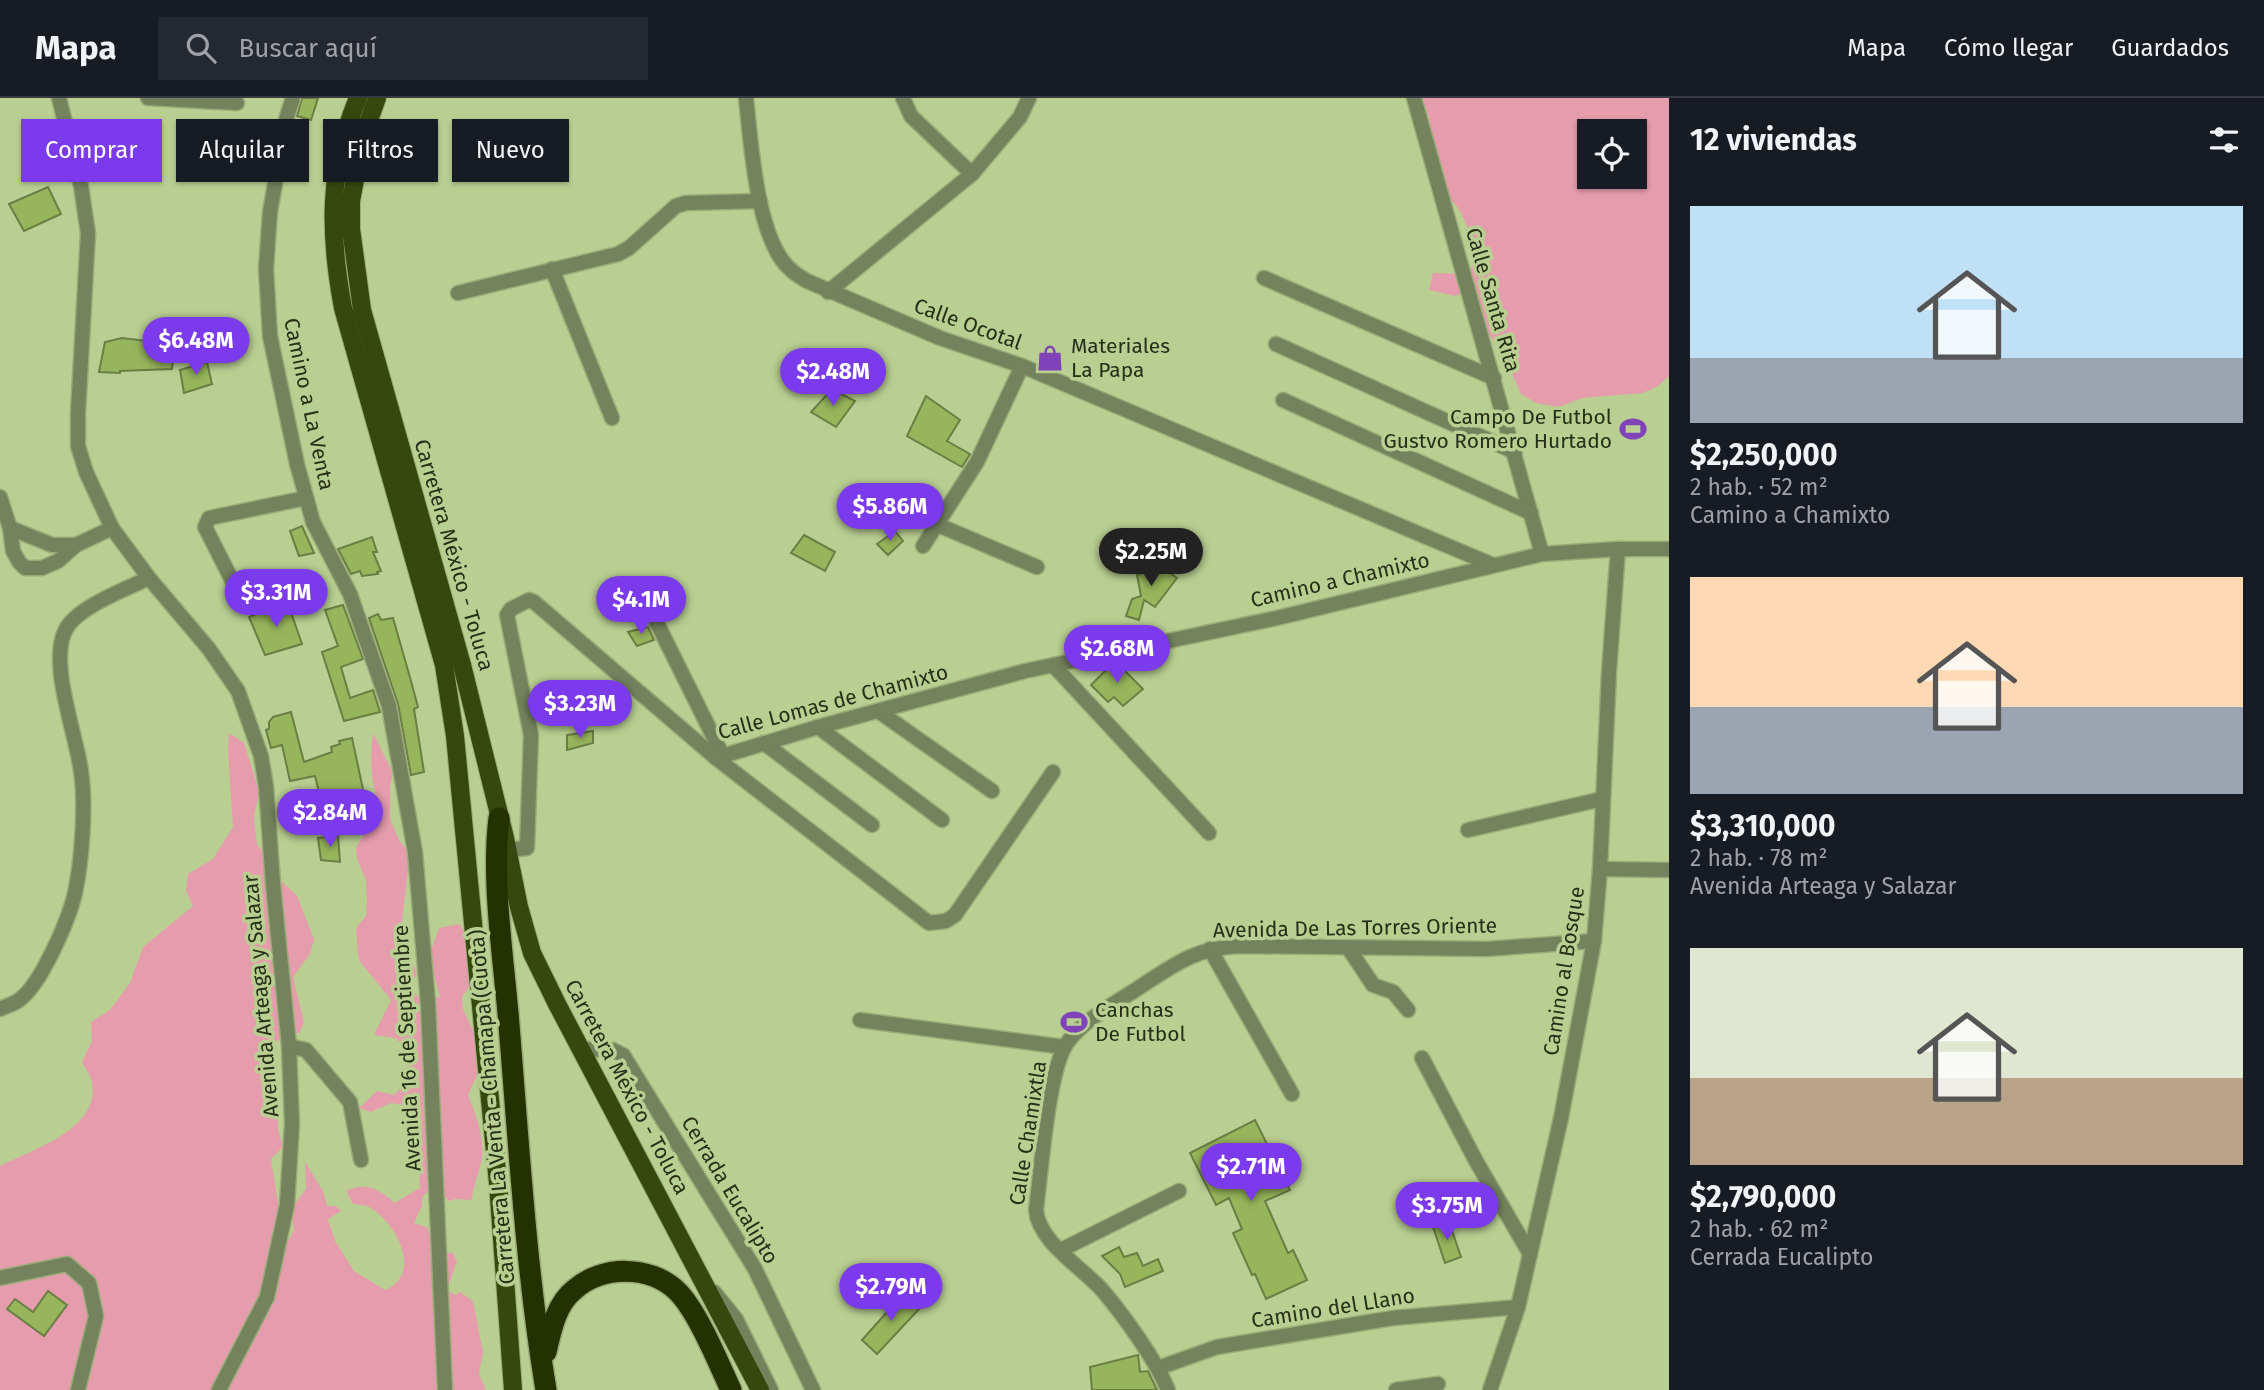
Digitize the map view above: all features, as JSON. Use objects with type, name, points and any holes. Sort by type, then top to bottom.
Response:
[{"type":"highway","name":"Carretera La Venta - Chamapa (Cuota)","points":[[499,818],[496,852],[501,932],[527,1241],[545,1390]]},
{"type":"highway","points":[[542,1368],[554,1320],[573,1290],[598,1276],[626,1270],[650,1274],[677,1291],[697,1321],[731,1390]]},
{"type":"main road","name":"Carretera México - Toluca","points":[[358,98],[347,123],[335,180],[332,222],[336,268],[343,308],[446,677],[465,830],[498,1183],[513,1390]]},
{"type":"main road","name":"Carretera México - Toluca","points":[[377,98],[363,137],[351,201],[351,229],[358,288],[365,323],[450,620],[532,953],[760,1390]]},
{"type":"street","name":"Avenida Arteaga y Salazar","points":[[59,98],[87,222],[78,446],[86,472],[112,528],[227,673],[238,691],[261,756],[266,786],[289,1046],[292,1124],[287,1205],[267,1297],[219,1390]]},
{"type":"street","points":[[149,98],[237,103]]},
{"type":"street","name":"Camino a La Venta","points":[[293,98],[287,116],[270,212],[266,269],[270,336],[313,522],[350,594],[389,706]]},
{"type":"street","name":"Calle Ocotal","points":[[746,98],[760,201],[768,234],[792,272],[828,292],[940,338],[1022,366],[1493,565]]},
{"type":"street","points":[[903,98],[917,123],[972,174]]},
{"type":"street","points":[[828,292],[972,174],[1020,117],[1029,98]]},
{"type":"street","name":"Calle Santa Rita","points":[[1414,98],[1542,554]]},
{"type":"street","points":[[458,293],[618,254],[629,248],[676,206],[686,203],[760,201]]},
{"type":"street","points":[[552,269],[612,418]]},
{"type":"street","points":[[1264,278],[1494,378]]},
{"type":"street","points":[[1276,344],[1515,452]]},
{"type":"street","points":[[923,546],[977,462],[1022,366]]},
{"type":"street","points":[[1283,400],[1531,513]]},
{"type":"street","points":[[0,497],[10,528],[13,551],[25,568],[42,568],[58,561],[76,545],[112,528]]},
{"type":"street","points":[[241,598],[205,527],[209,518],[306,498]]},
{"type":"street","points":[[938,525],[1037,567]]},
{"type":"street","points":[[10,528],[52,545],[76,545]]},
{"type":"street","name":"Camino al Bosque","points":[[1490,1390],[1518,1307],[1561,1118],[1594,941],[1618,549]]},
{"type":"street","name":"Camino a Chamixto","points":[[1025,671],[1277,618],[1542,554],[1669,549]]},
{"type":"street","points":[[0,1009],[21,999],[46,968],[75,895],[82,834],[82,773],[60,668],[59,649],[65,629],[74,617],[149,578]]},
{"type":"street","name":"Calle Lomas de Chamixto","points":[[507,850],[527,848],[531,735],[507,615],[511,608],[529,600],[720,757],[818,727],[1025,671]]},
{"type":"street","points":[[647,603],[720,757],[929,923],[946,921],[955,915],[1053,772]]},
{"type":"street","points":[[1054,665],[1209,833]]},
{"type":"street","name":"Avenida 16 de Septiembre","points":[[389,706],[415,852],[428,1003],[445,1390]]},
{"type":"street","points":[[878,711],[992,791]]},
{"type":"street","points":[[818,727],[942,820]]},
{"type":"street","points":[[764,743],[872,825]]},
{"type":"street","points":[[1468,830],[1602,799]]},
{"type":"street","points":[[1600,869],[1669,870]]},
{"type":"street","name":"Avenida De Las Torres Oriente","points":[[1064,1047],[1089,1022],[1129,995],[1182,961],[1210,949],[1240,946],[1487,949],[1594,941]]},
{"type":"street","points":[[1210,949],[1292,1094]]},
{"type":"street","points":[[1349,949],[1373,985],[1393,992],[1408,1010]]},
{"type":"street","points":[[860,1020],[1064,1047]]},
{"type":"street","points":[[289,1046],[306,1050],[349,1102],[361,1160]]},
{"type":"street","name":"Calle Chamixtla","points":[[1064,1047],[1050,1101],[1036,1210],[1040,1227],[1113,1304],[1157,1368],[1168,1390]]},
{"type":"street","name":"Cerrada Eucalipto","points":[[581,1049],[613,1050],[623,1055],[755,1269],[813,1390]]},
{"type":"street","points":[[1422,1058],[1476,1161],[1530,1254]]},
{"type":"street","points":[[1061,1250],[1179,1191]]},
{"type":"street","points":[[0,1279],[66,1264],[89,1283],[96,1316],[78,1390]]},
{"type":"street","points":[[702,1279],[736,1319],[771,1390]]},
{"type":"street","name":"Camino del Llano","points":[[1157,1368],[1217,1347],[1393,1318],[1518,1307]]},
{"type":"street","points":[[1396,1390],[1438,1384]]},
{"type":"shaded area","points":[[1423,98],[1669,98],[1669,376],[1658,386],[1643,393],[1582,398],[1559,407],[1536,403],[1521,394],[1501,349],[1464,293],[1455,296],[1429,290],[1433,273],[1465,274],[1475,264],[1472,251],[1474,247],[1462,214],[1437,188],[1424,122],[1430,116],[1418,112]]},
{"type":"shaded area","points":[[229,733],[244,743],[259,791],[254,818],[257,845],[270,859],[278,878],[297,896],[314,939],[310,954],[293,977],[304,1022],[300,1032],[276,1041],[278,1129],[283,1147],[271,1159],[279,1210],[280,1255],[294,1230],[291,1209],[306,1189],[305,1162],[323,1191],[327,1206],[336,1206],[341,1211],[328,1219],[335,1241],[354,1271],[385,1290],[397,1282],[403,1272],[402,1248],[379,1214],[367,1206],[353,1204],[346,1191],[360,1187],[372,1188],[395,1203],[421,1187],[421,1165],[405,1105],[391,1103],[371,1112],[359,1108],[377,1091],[394,1095],[409,1079],[408,1048],[395,1038],[374,1035],[391,1000],[358,956],[356,928],[366,916],[367,902],[366,880],[357,859],[356,848],[379,803],[371,768],[373,733],[393,773],[390,786],[390,819],[399,840],[410,854],[400,938],[417,973],[411,986],[420,1000],[427,993],[440,998],[429,956],[439,928],[460,924],[476,960],[476,977],[462,997],[463,1009],[483,1051],[480,1069],[468,1095],[482,1139],[480,1167],[472,1200],[449,1201],[440,1191],[428,1191],[422,1198],[422,1206],[414,1223],[428,1228],[433,1252],[453,1253],[457,1262],[445,1290],[456,1295],[460,1292],[473,1301],[483,1352],[479,1374],[486,1390],[0,1390],[0,1166],[61,1136],[86,1113],[92,1098],[92,1082],[82,1062],[92,1041],[91,1022],[110,1010],[130,983],[143,947],[193,906],[186,891],[188,874],[213,859],[233,827]]},
{"type":"building","points":[[302,98],[318,98],[311,120],[297,116]]},
{"type":"building","points":[[48,187],[61,214],[24,231],[9,204]]},
{"type":"building","points":[[155,336],[175,340],[172,369],[99,372],[105,342],[122,338],[154,342]]},
{"type":"building","points":[[207,362],[212,384],[184,393],[180,370]]},
{"type":"building","points":[[832,389],[855,401],[836,427],[811,412]]},
{"type":"building","points":[[926,396],[960,420],[947,441],[970,454],[962,467],[907,436]]},
{"type":"building","points":[[302,526],[314,553],[299,556],[290,531]]},
{"type":"building","points":[[895,531],[903,541],[888,555],[877,544]]},
{"type":"building","points":[[804,535],[835,552],[825,571],[791,553]]},
{"type":"building","points":[[372,537],[377,552],[373,552],[381,571],[377,572],[378,574],[362,576],[360,571],[351,574],[338,549]]},
{"type":"building","points":[[1146,556],[1177,578],[1155,607],[1144,600],[1139,620],[1126,616],[1132,599],[1141,596],[1137,575],[1151,569]]},
{"type":"building","points":[[287,601],[302,644],[265,655],[249,617]]},
{"type":"building","points":[[343,605],[363,659],[341,667],[350,698],[373,690],[380,712],[344,721],[322,652],[338,646],[325,610]]},
{"type":"building","points":[[378,614],[381,620],[393,618],[418,707],[414,709],[424,772],[411,775],[398,704],[369,618]]},
{"type":"building","points":[[648,627],[654,640],[637,646],[628,632]]},
{"type":"building","points":[[1114,662],[1143,689],[1123,706],[1114,697],[1108,702],[1091,685]]},
{"type":"building","points":[[291,712],[304,762],[332,752],[331,747],[340,744],[339,741],[352,738],[364,794],[322,805],[315,776],[290,781],[282,745],[271,748],[266,730],[269,729],[269,722],[273,717]]},
{"type":"building","points":[[593,731],[593,743],[567,750],[567,735]]},
{"type":"building","points":[[338,836],[340,862],[321,860],[318,838]]},
{"type":"building","points":[[1255,1120],[1290,1190],[1265,1201],[1288,1253],[1293,1250],[1307,1280],[1266,1299],[1233,1233],[1242,1229],[1229,1198],[1216,1205],[1190,1153]]},
{"type":"building","points":[[1449,1222],[1461,1257],[1445,1263],[1433,1227]]},
{"type":"building","points":[[1119,1247],[1124,1257],[1137,1253],[1143,1266],[1158,1259],[1163,1271],[1125,1287],[1120,1274],[1102,1256]]},
{"type":"building","points":[[48,1291],[67,1305],[44,1336],[7,1309],[15,1299],[33,1312]]},
{"type":"building","points":[[904,1293],[920,1308],[877,1354],[862,1340]]},
{"type":"building","points":[[1138,1355],[1140,1372],[1148,1371],[1157,1390],[1092,1390],[1090,1367]]},
{"type":"place","name":"Materiales La Papa","points":[[1050,358]]},
{"type":"place","name":"Campo De Futbol Gustvo Romero Hurtado","points":[[1633,429]]},
{"type":"place","name":"Canchas De Futbol","points":[[1074,1022]]}]
